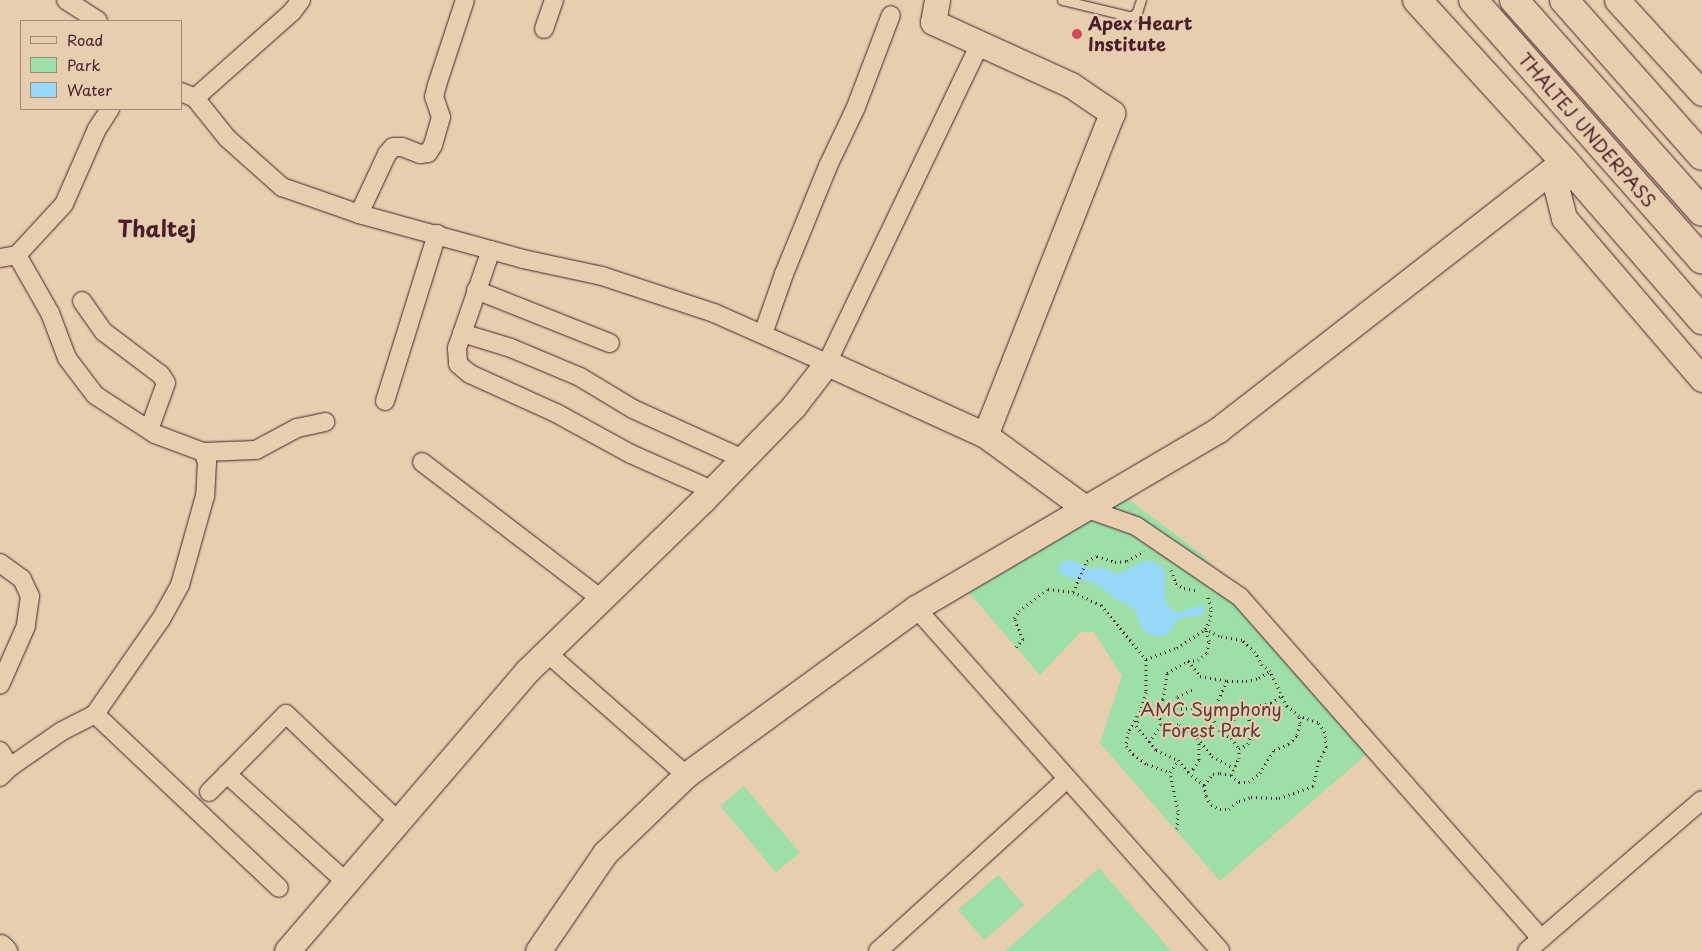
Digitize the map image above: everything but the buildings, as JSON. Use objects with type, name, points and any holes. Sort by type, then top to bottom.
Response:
[{"type":"main road","points":[[1417,0],[1564,160],[1702,320]]},
{"type":"main road","name":"THALTEJ UNDERPASS","points":[[1473,0],[1702,260]]},
{"type":"main road","name":"THALTEJ UNDERPASS","points":[[1514,0],[1702,212]]},
{"type":"main road","points":[[1564,0],[1702,156]]},
{"type":"street","points":[[66,0],[96,20]]},
{"type":"street","points":[[301,0],[292,12],[188,95],[227,138],[282,187],[360,214],[491,250],[602,276],[714,313],[984,435],[1085,508],[1136,526],[1240,597],[1541,938]]},
{"type":"street","points":[[360,214],[387,154],[393,147],[402,146],[420,154],[428,153],[433,145],[441,117],[434,97],[465,0]]},
{"type":"street","points":[[544,29],[554,0]]},
{"type":"street","points":[[937,0],[933,22],[1071,85],[1112,113],[984,435]]},
{"type":"street","points":[[1618,0],[1702,93]]},
{"type":"street","points":[[763,334],[784,274],[828,166],[856,106],[891,16]]},
{"type":"street","points":[[287,951],[527,671],[743,459],[793,407],[827,363],[980,43]]},
{"type":"street","points":[[109,110],[97,129],[64,204],[8,256],[50,313],[67,358],[95,395],[149,430],[203,452],[256,450],[297,428],[325,422]]},
{"type":"street","points":[[1564,160],[1558,190],[1564,218],[1702,379]]},
{"type":"street","points":[[538,951],[605,852],[686,775],[916,608],[1218,430],[1564,160]]},
{"type":"street","points":[[384,401],[436,234]]},
{"type":"street","points":[[491,250],[456,348],[458,364],[470,374],[556,413],[631,454],[712,490]]},
{"type":"street","points":[[476,290],[610,343]]},
{"type":"street","points":[[82,301],[104,332],[161,375],[166,383],[149,430]]},
{"type":"street","points":[[462,332],[511,348],[580,377],[633,409],[743,459]]},
{"type":"street","points":[[0,751],[5,772],[62,731],[95,714],[162,619],[180,585],[205,496],[207,462],[203,452]]},
{"type":"street","points":[[422,462],[601,599]]},
{"type":"street","points":[[0,562],[22,579],[30,596],[26,626],[0,685]]},
{"type":"street","points":[[916,608],[1220,951]]},
{"type":"street","points":[[546,652],[686,775]]},
{"type":"street","points":[[95,714],[279,888]]},
{"type":"street","points":[[209,792],[286,714],[398,822]]},
{"type":"street","points":[[227,774],[346,882]]},
{"type":"street","points":[[878,951],[1067,779]]},
{"type":"street","points":[[1527,951],[1702,800]]},
{"type":"street","points":[[0,947],[4,951]]},
{"type":"lane","points":[[1062,0],[1128,16],[1133,16],[1138,12],[1141,0]]},
{"type":"path","points":[[1073,592],[1087,561],[1097,556],[1115,562],[1127,561],[1146,550]]},
{"type":"path","points":[[1146,658],[1177,648],[1206,629],[1210,621],[1212,608],[1207,593],[1184,588],[1176,583],[1167,563]]},
{"type":"path","points":[[1016,647],[1023,639],[1014,618],[1019,610],[1048,589],[1073,592],[1101,605],[1146,658],[1146,692],[1138,714],[1128,732],[1126,746],[1133,754],[1147,764],[1170,772]]},
{"type":"path","points":[[1149,742],[1161,724],[1158,709],[1163,698],[1163,685],[1167,673],[1188,662],[1198,660],[1207,653],[1209,641],[1206,629]]},
{"type":"path","points":[[1138,714],[1136,726],[1149,742],[1156,750],[1178,760],[1188,772],[1204,785],[1206,796],[1211,805],[1220,809],[1229,809],[1239,801],[1251,797],[1279,798],[1313,786],[1319,761],[1326,747],[1325,732],[1318,722],[1299,716],[1287,706],[1270,671],[1262,665],[1255,652],[1242,640],[1219,636],[1206,629]]},
{"type":"path","points":[[1188,662],[1200,676],[1227,681],[1252,679],[1270,671]]},
{"type":"path","points":[[1227,681],[1212,711],[1216,727],[1231,738],[1239,749],[1240,758],[1230,775]]},
{"type":"path","points":[[1176,709],[1177,697],[1192,690]]},
{"type":"path","points":[[1239,749],[1248,744],[1252,730],[1247,712],[1255,706],[1271,703],[1283,695]]},
{"type":"path","points":[[1158,709],[1163,707],[1176,709],[1202,707],[1233,715],[1235,726],[1231,738]]},
{"type":"path","points":[[1204,785],[1213,774],[1230,775],[1239,782],[1249,782],[1260,773],[1274,750],[1289,744],[1297,735],[1300,723],[1299,716]]},
{"type":"path","points":[[1161,724],[1179,725],[1194,734],[1212,756],[1234,768]]},
{"type":"path","points":[[1188,772],[1199,760],[1199,741]]},
{"type":"path","points":[[1177,829],[1178,811],[1170,772],[1178,760]]},
{"type":"green space","name":"AMC Symphony Forest Park","points":[[1127,498],[1203,555],[1367,754],[1220,881],[1100,743],[1122,676],[1094,632],[1081,632],[1040,675],[969,593]]},
{"type":"green space","points":[[744,786],[800,853],[776,873],[720,806]]},
{"type":"green space","points":[[1099,868],[1171,951],[1005,951]]},
{"type":"green space","points":[[998,875],[1024,905],[984,940],[958,910]]},
{"type":"water","points":[[1071,560],[1093,570],[1101,566],[1116,574],[1124,572],[1143,561],[1151,561],[1160,565],[1165,571],[1165,601],[1171,609],[1177,613],[1200,605],[1204,607],[1202,616],[1184,617],[1176,622],[1168,634],[1160,637],[1148,634],[1141,627],[1135,610],[1129,605],[1119,601],[1095,583],[1066,577],[1060,573],[1059,567],[1063,561]]},
{"type":"place","name":"Apex Heart Institute","points":[[1077,34]]},
{"type":"district","name":"Thaltej","points":[[157,228]]}]
